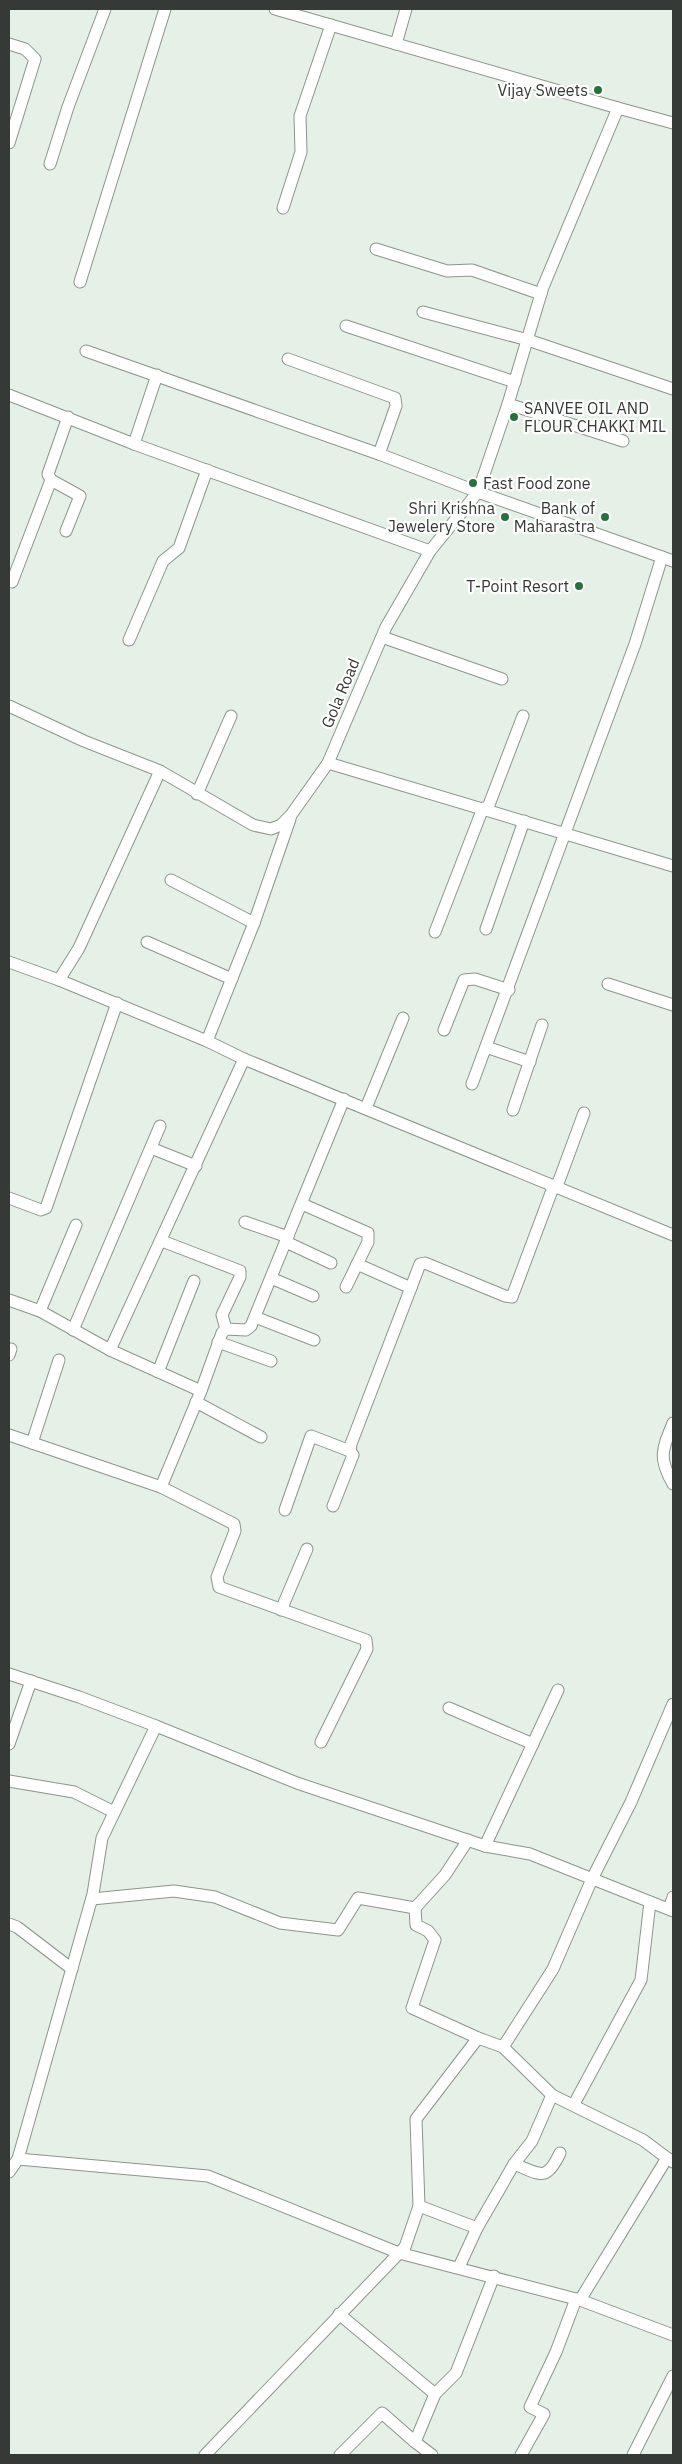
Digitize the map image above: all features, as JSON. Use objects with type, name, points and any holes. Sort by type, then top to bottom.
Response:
[{"type":"street","points":[[50,164],[68,107],[105,9]]},
{"type":"street","points":[[80,282],[165,9]]},
{"type":"street","points":[[276,9],[304,13],[331,25],[673,123]]},
{"type":"street","points":[[396,44],[406,9]]},
{"type":"street","points":[[283,208],[301,152],[300,116],[331,25]]},
{"type":"street","points":[[9,44],[25,49],[35,59],[9,143]]},
{"type":"street","points":[[478,492],[515,382],[541,294],[618,108]]},
{"type":"street","points":[[376,249],[447,271],[472,270],[541,294]]},
{"type":"street","points":[[423,312],[528,340],[673,389]]},
{"type":"street","points":[[346,326],[515,382]]},
{"type":"street","points":[[86,351],[380,454],[478,492],[673,561]]},
{"type":"street","points":[[288,359],[395,398],[396,406],[380,454]]},
{"type":"street","points":[[134,444],[157,375]]},
{"type":"street","points":[[9,395],[134,444],[430,551]]},
{"type":"street","points":[[508,404],[623,441]]},
{"type":"street","points":[[66,531],[80,496],[51,480],[48,472],[68,417]]},
{"type":"street","points":[[129,640],[164,558],[179,548],[207,470]]},
{"type":"street","points":[[12,582],[51,480]]},
{"type":"street","name":"Gola Road","points":[[9,706],[84,741],[160,772],[262,828],[271,829],[281,825],[291,815],[328,762],[382,637],[430,551],[478,492]]},
{"type":"street","points":[[472,1084],[509,990],[636,644],[662,557]]},
{"type":"street","points":[[382,637],[502,679]]},
{"type":"street","points":[[197,794],[231,716]]},
{"type":"street","points":[[436,932],[523,716]]},
{"type":"street","points":[[328,762],[673,866]]},
{"type":"street","points":[[59,980],[79,948],[160,772]]},
{"type":"street","points":[[207,1041],[254,923],[291,815]]},
{"type":"street","points":[[486,929],[524,820]]},
{"type":"street","points":[[171,880],[254,923]]},
{"type":"street","points":[[146,942],[232,979]]},
{"type":"street","points":[[9,962],[117,1003],[207,1041],[244,1059],[556,1185],[673,1235]]},
{"type":"street","points":[[444,1030],[462,982],[467,978],[509,990]]},
{"type":"street","points":[[608,984],[673,1005]]},
{"type":"street","points":[[9,1198],[41,1210],[46,1208],[117,1003]]},
{"type":"street","points":[[366,1108],[403,1018]]},
{"type":"street","points":[[513,1110],[542,1025]]},
{"type":"street","points":[[486,1047],[530,1062]]},
{"type":"street","points":[[110,1350],[162,1241],[244,1059]]},
{"type":"street","points":[[226,1329],[248,1329],[255,1316],[344,1099]]},
{"type":"street","points":[[333,1506],[353,1455],[350,1451],[351,1444],[420,1264],[424,1263],[505,1296],[512,1297],[584,1113]]},
{"type":"street","points":[[73,1330],[160,1126]]},
{"type":"street","points":[[151,1148],[196,1166]]},
{"type":"street","points":[[302,1204],[367,1232],[369,1239],[346,1287]]},
{"type":"street","points":[[245,1222],[287,1240],[331,1263]]},
{"type":"street","points":[[40,1311],[76,1225]]},
{"type":"street","points":[[161,1487],[199,1396],[218,1342],[226,1329],[222,1315],[240,1277],[240,1271],[162,1241]]},
{"type":"street","points":[[357,1264],[411,1288]]},
{"type":"street","points":[[271,1278],[313,1296]]},
{"type":"street","points":[[158,1372],[194,1281]]},
{"type":"street","points":[[9,1300],[40,1311],[110,1350],[158,1372],[199,1396],[261,1437]]},
{"type":"street","points":[[255,1316],[314,1340]]},
{"type":"street","points":[[218,1342],[272,1361]]},
{"type":"street","points":[[32,1443],[59,1360]]},
{"type":"street","points":[[673,1424],[666,1441],[662,1459],[673,1484]]},
{"type":"street","points":[[9,1435],[161,1487],[235,1525],[235,1531],[217,1578],[219,1586],[281,1610],[363,1638],[368,1643],[367,1649],[321,1742]]},
{"type":"street","points":[[285,1510],[311,1436],[350,1451]]},
{"type":"street","points":[[281,1610],[307,1548]]},
{"type":"street","points":[[9,1674],[156,1726],[297,1783],[485,1846],[530,1854],[671,1910],[673,1897]]},
{"type":"street","points":[[9,1744],[31,1682]]},
{"type":"street","points":[[485,1846],[558,1690]]},
{"type":"street","points":[[503,2046],[553,1969],[592,1879],[631,1802],[673,1704]]},
{"type":"street","points":[[449,1708],[533,1744]]},
{"type":"street","points":[[9,2172],[18,2158],[92,1899],[102,1838],[156,1726]]},
{"type":"street","points":[[9,1781],[74,1792],[114,1812]]},
{"type":"street","points":[[468,1840],[445,1875],[415,1908],[416,1925],[428,1931],[435,1940],[412,2008],[478,2038],[503,2046],[552,2095],[574,2104],[642,2140],[670,2160],[578,2299],[530,2407],[544,2414],[521,2455]]},
{"type":"street","points":[[92,1899],[174,1890],[214,1897],[280,1923],[338,1930],[358,1898],[415,1908]]},
{"type":"street","points":[[574,2104],[641,1980],[650,1902]]},
{"type":"street","points":[[9,1924],[17,1927],[72,1970]]},
{"type":"street","points":[[206,2455],[405,2247],[419,2206],[416,2119],[478,2038]]},
{"type":"street","points":[[460,2267],[477,2228],[514,2164],[532,2141],[552,2095]]},
{"type":"street","points":[[514,2164],[540,2174],[546,2174],[550,2172],[560,2153]]},
{"type":"street","points":[[18,2158],[208,2176],[399,2253],[460,2267],[578,2299],[673,2334]]},
{"type":"street","points":[[419,2206],[477,2228]]},
{"type":"street","points":[[415,2442],[435,2394],[456,2372],[494,2276]]},
{"type":"street","points":[[339,2314],[435,2394]]},
{"type":"street","points":[[634,2455],[673,2376]]},
{"type":"street","points":[[340,2455],[382,2413],[432,2455]]},
{"type":"place","name":"Vijay Sweets","points":[[598,90]]},
{"type":"place","name":"SANVEE OIL AND FLOUR CHAKKI MIL","points":[[514,417]]},
{"type":"place","name":"Fast Food zone","points":[[473,483]]},
{"type":"place","name":"Shri Krishna Jewelery Store","points":[[505,517]]},
{"type":"place","name":"Bank of Maharastra","points":[[605,517]]},
{"type":"place","name":"T-Point Resort","points":[[579,586]]}]
